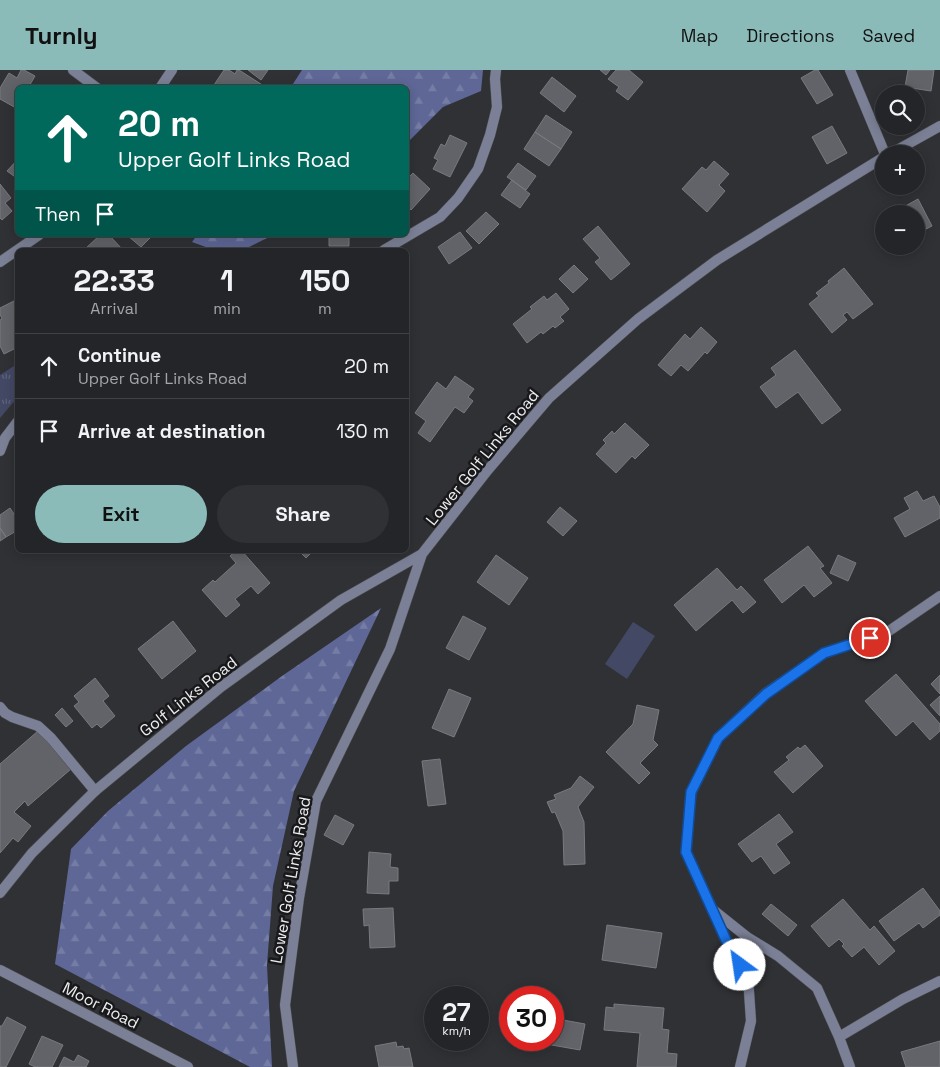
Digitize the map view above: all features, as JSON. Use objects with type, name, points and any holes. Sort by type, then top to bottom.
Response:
[{"type":"street","points":[[73,70],[93,85]]},
{"type":"street","points":[[162,85],[172,70]]},
{"type":"street","points":[[409,235],[440,217],[458,198],[478,169],[490,135],[497,107],[496,70]]},
{"type":"street","points":[[850,70],[881,145]]},
{"type":"street","points":[[906,145],[940,126]]},
{"type":"street","name":"Lower Golf Links Road","points":[[293,1067],[285,1005],[299,898],[316,801],[390,649],[422,554],[487,471],[549,398],[638,319],[717,260],[875,163]]},
{"type":"street","points":[[20,248],[35,237]]},
{"type":"street","points":[[387,248],[406,237]]},
{"type":"street","points":[[0,262],[15,251]]},
{"type":"street","points":[[0,451],[5,438],[15,425]]},
{"type":"street","name":"Golf Links Road","points":[[0,893],[32,853],[95,791],[221,687],[341,600],[422,554]]},
{"type":"street","points":[[740,1067],[751,1021],[748,977],[726,940],[686,852],[691,792],[718,738],[766,694],[824,653],[886,633],[940,596]]},
{"type":"street","points":[[0,707],[12,717],[38,726],[51,738],[95,791]]},
{"type":"street","points":[[712,909],[747,937],[778,956],[817,988],[850,1067]]},
{"type":"street","name":"Moor Road","points":[[0,970],[188,1067]]},
{"type":"street","points":[[839,1037],[903,999],[940,981]]},
{"type":"green space","points":[[302,70],[483,70],[481,91],[443,107],[409,141],[409,85],[292,85]]},
{"type":"green space","points":[[196,237],[269,237],[247,248],[208,248],[192,242]]},
{"type":"green space","points":[[15,365],[15,400],[0,418],[0,375]]},
{"type":"green space","points":[[381,608],[294,791],[273,886],[267,965],[272,1067],[250,1067],[55,964],[71,849],[108,811],[186,746],[282,676]]},
{"type":"green space","points":[[633,622],[655,636],[627,679],[605,664]]},
{"type":"building","points":[[21,70],[35,76],[30,85],[15,85],[15,107],[0,99],[0,88],[9,73],[17,78]]},
{"type":"building","points":[[224,70],[229,70],[235,74],[239,70],[262,85],[214,85]]},
{"type":"building","points":[[248,70],[268,70],[261,80]]},
{"type":"building","points":[[600,70],[610,70],[606,75]]},
{"type":"building","points":[[616,70],[629,70],[643,82],[628,100],[616,91],[619,87],[608,79]]},
{"type":"building","points":[[818,70],[833,95],[817,104],[801,78]]},
{"type":"building","points":[[908,70],[934,70],[931,91],[925,90],[925,85],[905,85]]},
{"type":"building","points":[[552,77],[576,96],[564,112],[540,93]]},
{"type":"building","points":[[546,115],[572,132],[561,149],[535,132]]},
{"type":"building","points":[[832,126],[847,153],[827,164],[812,137]]},
{"type":"building","points":[[535,132],[561,149],[549,166],[524,149]]},
{"type":"building","points":[[450,135],[467,143],[450,177],[433,169],[438,160],[434,158],[441,144],[445,146]]},
{"type":"building","points":[[714,161],[729,174],[719,185],[725,191],[707,212],[682,189],[702,167],[706,170]]},
{"type":"building","points":[[15,162],[15,177],[7,171]]},
{"type":"building","points":[[518,163],[536,176],[526,190],[507,177]]},
{"type":"building","points":[[413,173],[430,189],[411,210],[409,208],[409,177]]},
{"type":"building","points":[[512,180],[530,194],[520,208],[501,195]]},
{"type":"building","points":[[0,184],[11,198],[5,203],[12,211],[2,220],[0,218]]},
{"type":"building","points":[[918,199],[921,205],[907,205]]},
{"type":"building","points":[[486,212],[499,224],[479,244],[466,231]]},
{"type":"building","points":[[925,212],[932,226],[925,230]]},
{"type":"building","points":[[598,226],[630,264],[611,280],[595,262],[600,258],[583,239]]},
{"type":"building","points":[[460,232],[472,248],[449,264],[438,247]]},
{"type":"building","points":[[98,237],[111,237],[121,248],[86,248]]},
{"type":"building","points":[[129,237],[151,237],[141,247]]},
{"type":"building","points":[[329,237],[349,237],[349,246],[329,246]]},
{"type":"building","points":[[574,265],[588,279],[573,293],[559,279]]},
{"type":"building","points":[[844,268],[873,304],[853,319],[847,312],[843,315],[847,320],[832,333],[809,304],[819,296],[816,293]]},
{"type":"building","points":[[556,293],[569,309],[560,317],[564,321],[555,328],[553,326],[543,334],[541,332],[527,343],[513,324],[532,309],[530,307],[544,296],[547,300]]},
{"type":"building","points":[[15,300],[15,348],[4,354],[0,346],[0,320],[2,319],[0,308]]},
{"type":"building","points":[[701,327],[717,342],[688,371],[681,365],[671,376],[658,365],[685,334],[690,339]]},
{"type":"building","points":[[795,350],[841,410],[822,424],[798,392],[776,408],[760,387],[776,375],[771,368]]},
{"type":"building","points":[[455,376],[474,389],[468,397],[473,401],[464,413],[455,407],[430,442],[418,433],[426,421],[415,413],[437,382],[446,389]]},
{"type":"building","points":[[625,423],[649,445],[635,459],[632,456],[616,473],[596,454],[606,443],[603,440],[612,431],[614,434]]},
{"type":"building","points":[[917,491],[923,501],[934,496],[940,507],[940,518],[905,537],[894,518],[910,509],[904,498]]},
{"type":"building","points":[[560,507],[577,521],[563,536],[547,522]]},
{"type":"building","points":[[10,508],[15,516],[15,532],[6,537],[0,528],[0,515]]},
{"type":"building","points":[[0,528],[6,537],[0,541]]},
{"type":"building","points":[[808,546],[824,566],[820,568],[832,583],[814,597],[804,585],[782,603],[764,580]]},
{"type":"building","points":[[234,553],[244,553],[270,583],[258,594],[251,586],[235,599],[240,605],[226,617],[202,590],[213,580],[215,582],[236,563],[230,556]]},
{"type":"building","points":[[301,553],[311,553],[306,558]]},
{"type":"building","points":[[496,555],[528,578],[509,605],[477,582]]},
{"type":"building","points":[[838,555],[856,563],[848,581],[830,573]]},
{"type":"building","points":[[717,568],[737,590],[741,586],[756,602],[743,613],[732,600],[696,631],[674,605]]},
{"type":"building","points":[[463,616],[486,628],[469,660],[446,648]]},
{"type":"building","points":[[173,621],[196,651],[162,679],[138,649]]},
{"type":"building","points":[[896,674],[940,724],[940,731],[930,740],[913,721],[896,736],[865,701]]},
{"type":"building","points":[[940,675],[940,694],[931,684]]},
{"type":"building","points":[[95,678],[109,696],[103,701],[115,716],[101,728],[97,724],[92,728],[74,706],[79,702],[74,696]]},
{"type":"building","points":[[449,689],[471,698],[454,737],[432,728]]},
{"type":"building","points":[[940,696],[940,716],[930,705]]},
{"type":"building","points":[[637,705],[659,710],[653,740],[658,745],[640,763],[650,773],[639,784],[606,752],[633,724]]},
{"type":"building","points":[[62,708],[73,721],[66,727],[55,715]]},
{"type":"building","points":[[38,731],[71,769],[28,806],[25,801],[14,812],[31,826],[18,842],[13,838],[0,853],[0,764]]},
{"type":"building","points":[[805,745],[823,766],[793,793],[774,772],[789,760],[786,757],[798,747],[800,749]]},
{"type":"building","points":[[440,759],[446,804],[428,806],[422,761]]},
{"type":"building","points":[[580,776],[594,787],[578,807],[584,822],[585,864],[564,865],[563,831],[555,812],[552,813],[547,802],[556,799],[554,795],[571,788]]},
{"type":"building","points":[[779,814],[793,832],[776,844],[790,863],[774,874],[761,856],[752,862],[738,844]]},
{"type":"building","points":[[335,815],[354,825],[343,845],[324,835]]},
{"type":"building","points":[[369,852],[391,854],[390,867],[398,868],[398,881],[389,881],[389,894],[367,893]]},
{"type":"building","points":[[923,888],[940,911],[940,915],[923,928],[919,923],[894,941],[879,921]]},
{"type":"building","points":[[843,899],[870,930],[874,926],[895,951],[879,965],[864,947],[852,957],[842,946],[844,944],[839,939],[829,947],[811,926]]},
{"type":"building","points":[[771,904],[797,925],[788,936],[762,914]]},
{"type":"building","points":[[393,908],[395,947],[370,948],[369,925],[364,926],[363,909]]},
{"type":"building","points":[[607,925],[662,933],[656,968],[602,960]]},
{"type":"building","points":[[614,1004],[664,1008],[662,1029],[669,1030],[667,1053],[677,1054],[676,1067],[637,1067],[640,1033],[604,1030],[606,1007],[614,1008]]},
{"type":"building","points":[[7,1017],[26,1027],[6,1067],[0,1067],[0,1026],[2,1026]]},
{"type":"building","points":[[564,1020],[585,1024],[580,1050],[564,1047]]},
{"type":"building","points":[[42,1036],[63,1045],[52,1067],[35,1067],[29,1064]]},
{"type":"building","points":[[940,1041],[940,1067],[906,1067],[901,1052]]},
{"type":"building","points":[[396,1042],[397,1047],[409,1048],[413,1067],[379,1067],[375,1046]]},
{"type":"building","points":[[78,1055],[89,1061],[86,1067],[59,1067],[64,1057],[74,1062]]},
{"type":"route","points":[[740,965],[726,940],[686,852],[691,792],[718,738],[766,694],[824,653],[870,638]]}]
